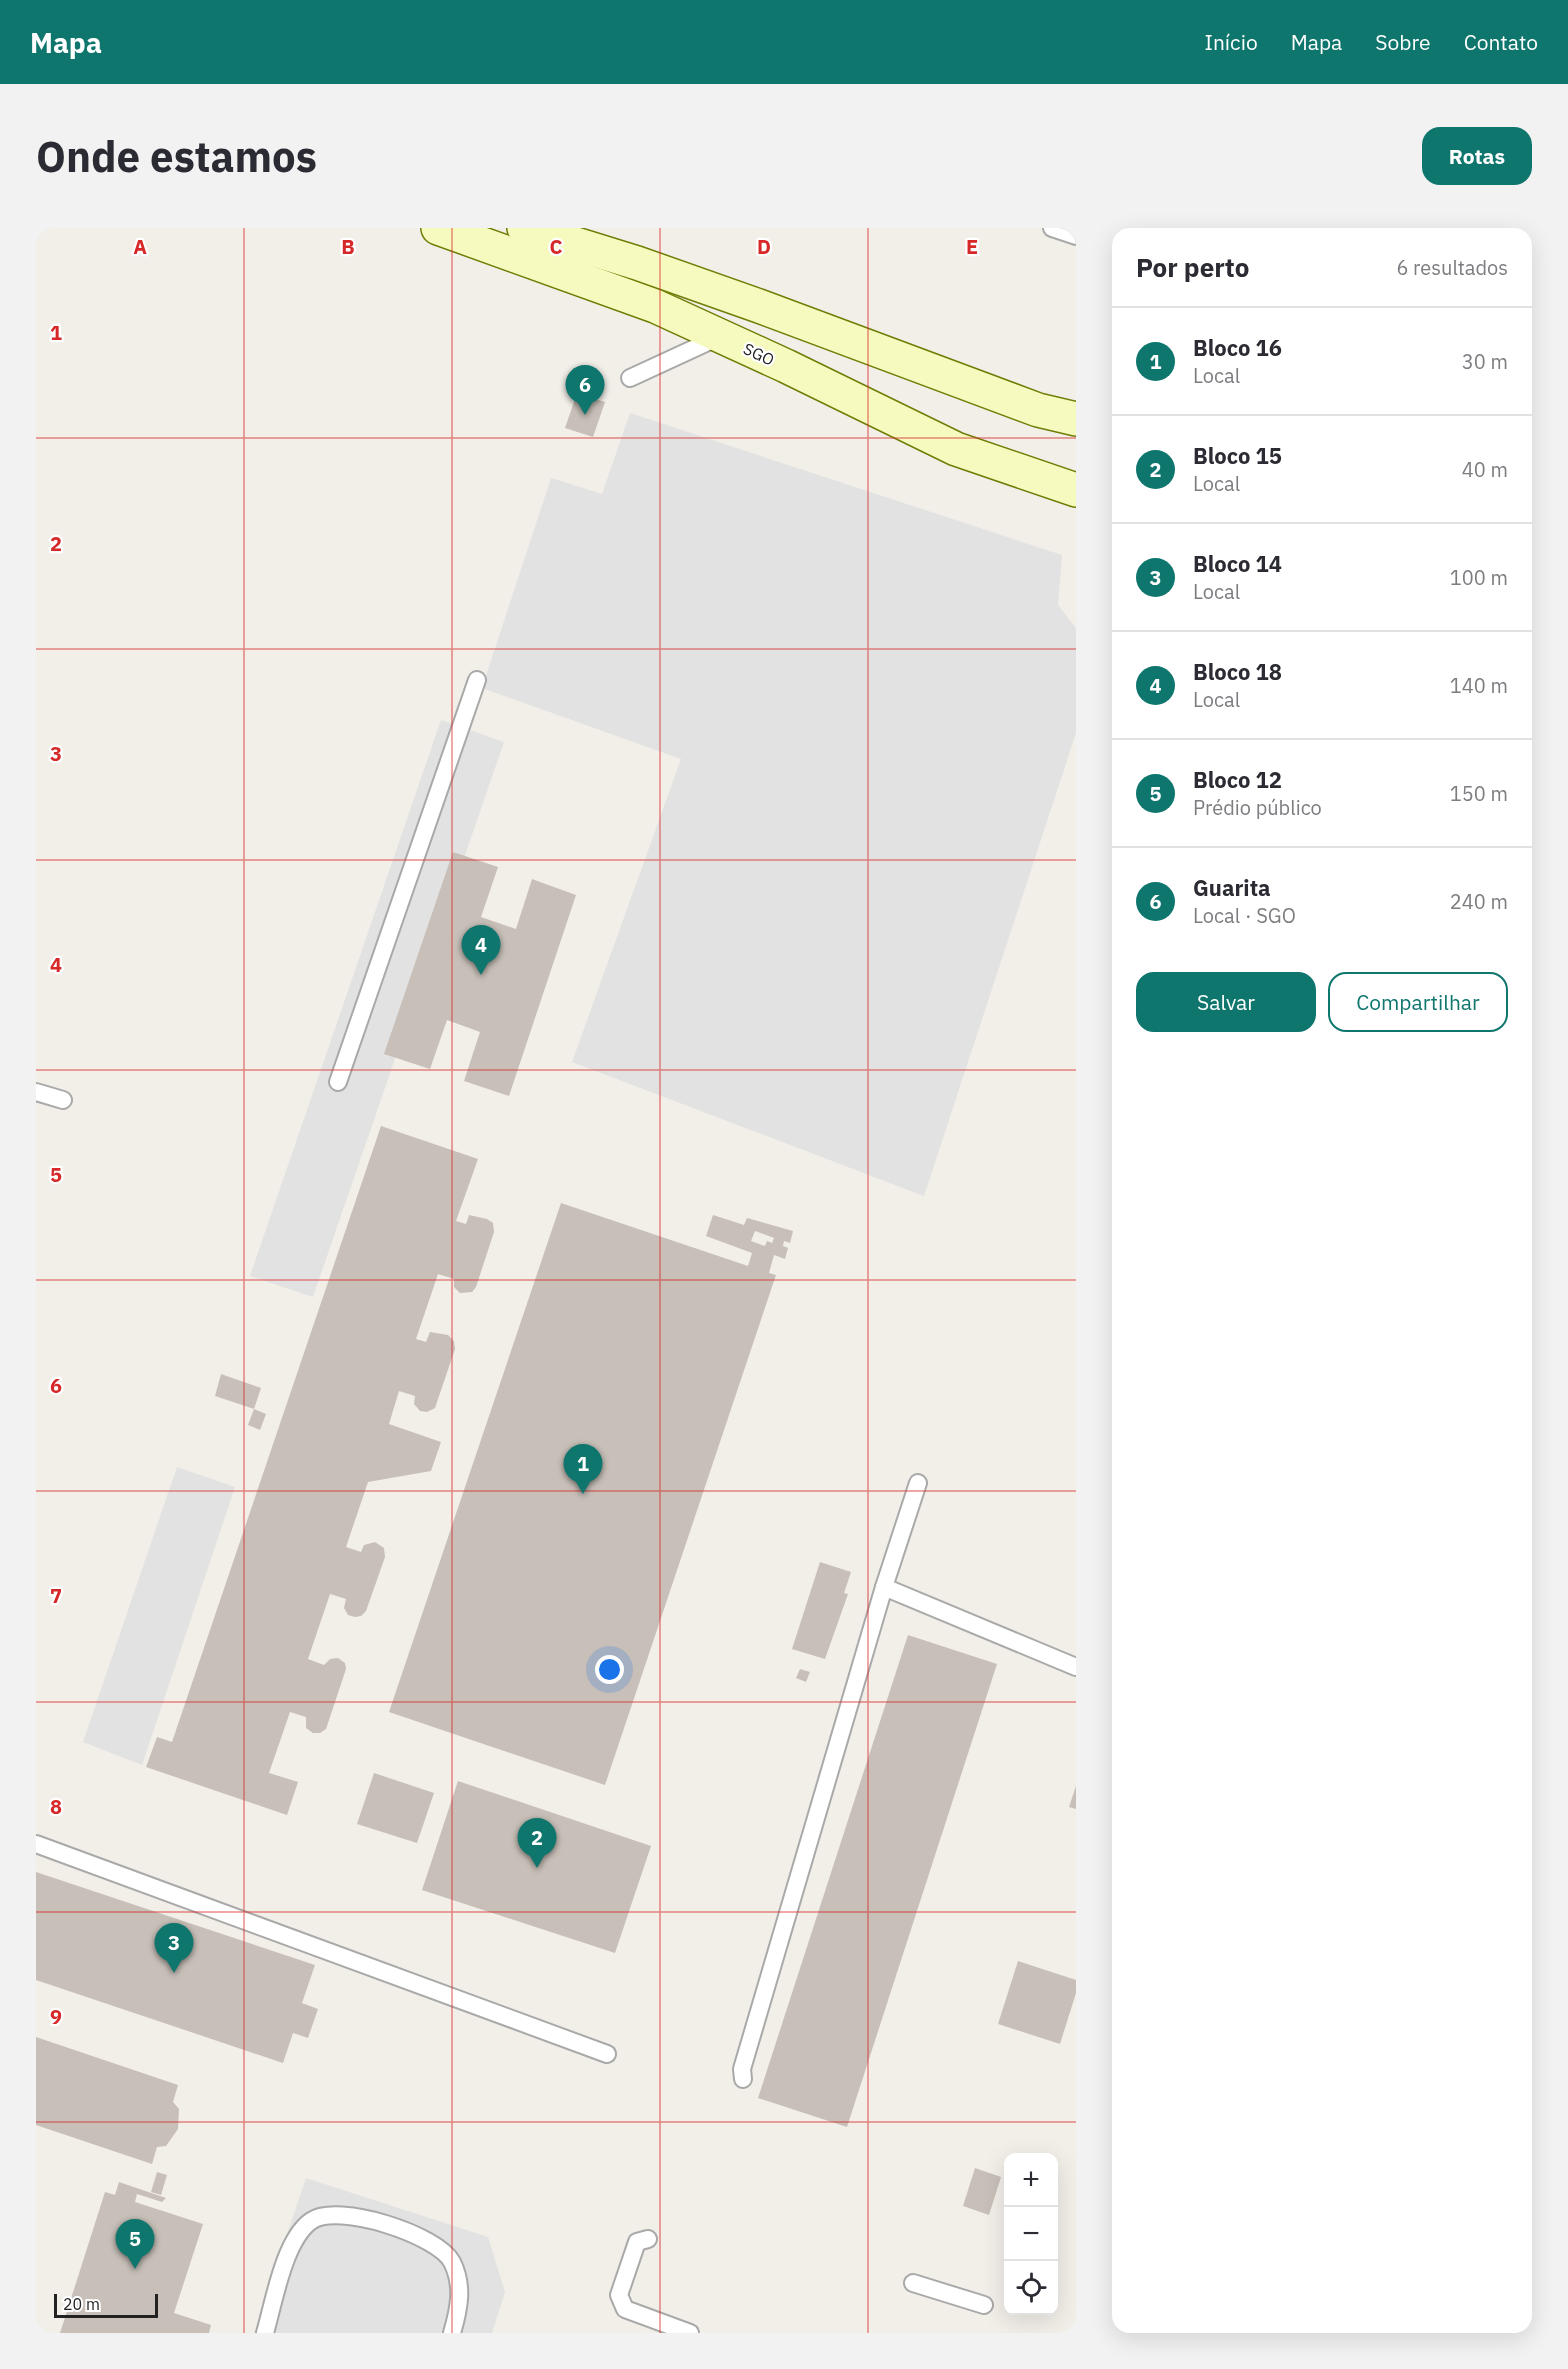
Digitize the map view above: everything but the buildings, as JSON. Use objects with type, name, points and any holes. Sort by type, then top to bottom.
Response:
[{"type":"street","name":"SGO","points":[[438,228],[599,268],[633,280],[759,306],[1038,411],[1076,419]]},
{"type":"street","name":"SGO","points":[[524,228],[599,268]]},
{"type":"street","name":"SGO","points":[[633,280],[722,336],[956,449],[1076,490]]},
{"type":"street","points":[[1038,411],[1076,406]]},
{"type":"lane","points":[[1052,228],[1076,236]]},
{"type":"lane","points":[[630,378],[722,336]]},
{"type":"lane","points":[[338,1082],[477,680]]},
{"type":"lane","points":[[36,1092],[63,1100]]},
{"type":"lane","points":[[743,2079],[742,2069],[884,1587],[918,1483]]},
{"type":"lane","points":[[884,1587],[1076,1667]]},
{"type":"lane","points":[[36,1844],[607,2054]]},
{"type":"lane","points":[[264,2333],[284,2265],[298,2235],[312,2220],[332,2214],[366,2217],[400,2228],[434,2246],[451,2260],[460,2283],[459,2308],[452,2333]]},
{"type":"lane","points":[[648,2239],[637,2242],[619,2295],[625,2309],[690,2333]]},
{"type":"lane","points":[[913,2283],[984,2305]]},
{"type":"shaded area","points":[[630,413],[1062,555],[1058,605],[1076,628],[1076,733],[924,1196],[572,1062],[681,759],[482,688],[551,478],[602,494]]},
{"type":"shaded area","points":[[441,720],[504,742],[313,1297],[250,1276]]},
{"type":"shaded area","points":[[177,1467],[235,1487],[142,1765],[83,1742]]},
{"type":"shaded area","points":[[306,2178],[488,2237],[505,2292],[492,2333],[254,2333]]},
{"type":"place","name":"Guarita","points":[[585,415]]},
{"type":"place","name":"Bloco 18","points":[[481,975]]},
{"type":"place","name":"Bloco 16","points":[[583,1494]]},
{"type":"place","name":"Bloco 15","points":[[537,1868]]},
{"type":"place","name":"Bloco 14","points":[[174,1973]]},
{"type":"place","name":"Bloco 12","points":[[135,2269]]}]
